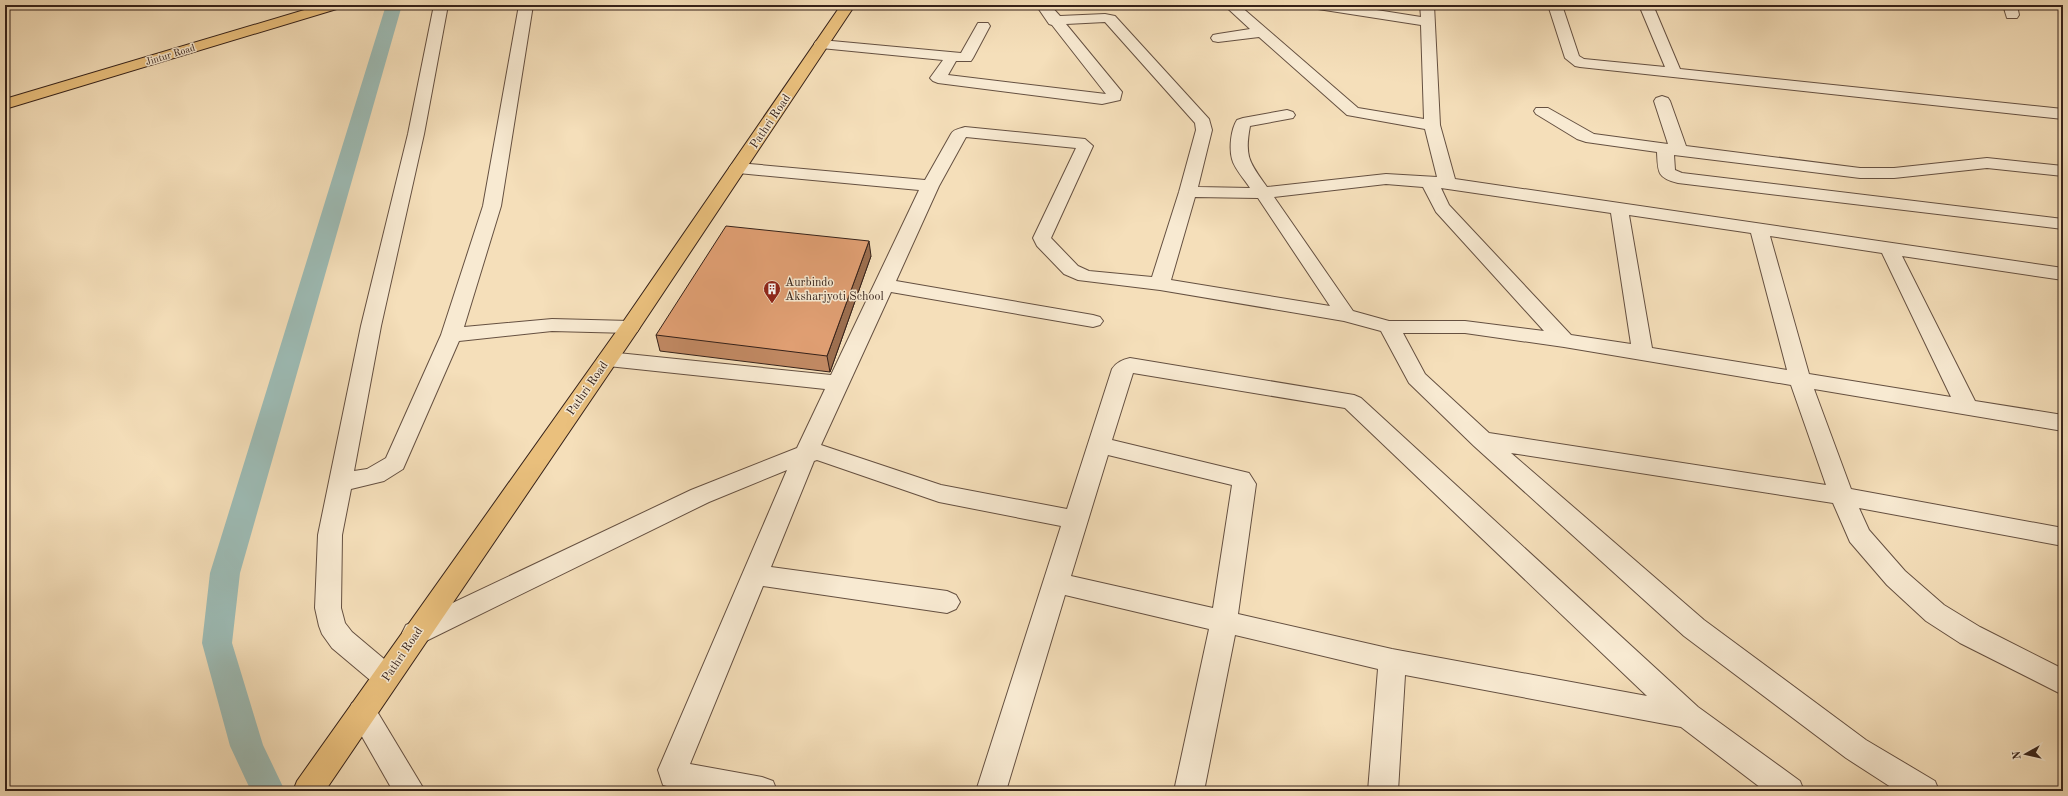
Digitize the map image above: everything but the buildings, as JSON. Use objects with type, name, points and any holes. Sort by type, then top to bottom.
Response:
[{"type":"highway","name":"Jintur Road","points":[[5,104],[335,5]]},
{"type":"highway","name":"Pathri Road","points":[[316,780],[416,633],[630,327],[848,5]]},
{"type":"street","points":[[386,677],[336,634],[328,608],[330,535],[339,482],[371,326],[416,134],[441,5]]},
{"type":"street","points":[[339,482],[386,472],[395,463],[451,335],[492,206],[526,5]]},
{"type":"street","points":[[952,57],[938,78],[1102,98],[1114,97],[1114,92],[1054,21],[1043,5]]},
{"type":"street","points":[[1231,5],[1354,112],[1432,125]]},
{"type":"street","points":[[1318,5],[1428,22]]},
{"type":"street","points":[[1427,5],[1432,125],[1439,183],[1435,196],[1442,208],[1564,340]]},
{"type":"street","points":[[1555,5],[1572,58],[1575,61],[1586,64],[2063,114]]},
{"type":"street","points":[[1646,5],[1675,74]]},
{"type":"street","points":[[1054,21],[1110,19],[1201,118],[1204,130],[1188,192],[1160,284]]},
{"type":"street","points":[[821,44],[952,57],[968,57],[983,26]]},
{"type":"street","points":[[1218,38],[1263,32]]},
{"type":"street","points":[[1662,101],[1672,150],[1668,173],[1678,178],[2063,224]]},
{"type":"street","points":[[1542,111],[1587,138],[1860,173],[1894,173],[1987,163],[2063,171]]},
{"type":"street","points":[[1287,115],[1248,122],[1241,126],[1239,141],[1240,160],[1261,193],[1332,292],[1345,314]]},
{"type":"street","points":[[762,791],[695,785],[674,775],[673,770],[806,453],[930,186],[961,132],[1082,143],[1085,147],[1042,238],[1071,270],[1079,274],[1160,284],[1345,314],[1389,327],[1465,327],[1564,340],[2063,423]]},
{"type":"street","points":[[738,168],[930,186]]},
{"type":"street","points":[[1188,192],[1261,193],[1386,179],[1439,183],[2063,274]]},
{"type":"street","points":[[1619,209],[1643,354]]},
{"type":"street","points":[[1759,229],[1800,380],[1853,525],[1868,547],[1896,578],[1920,601],[1970,635],[2063,683]]},
{"type":"street","points":[[1889,248],[1967,408]]},
{"type":"street","points":[[884,285],[1093,320]]},
{"type":"street","points":[[451,335],[552,325],[630,327]]},
{"type":"street","points":[[1389,327],[1415,375],[1482,440],[1694,628],[1856,749],[1924,791]]},
{"type":"street","points":[[608,359],[839,382]]},
{"type":"street","points":[[991,791],[1123,369],[1126,366],[1350,402],[1356,405],[1688,716],[1789,791]]},
{"type":"street","points":[[1482,440],[1842,496],[2063,537]]},
{"type":"street","points":[[1100,445],[1242,481],[1244,484],[1224,622],[1189,791]]},
{"type":"street","points":[[416,633],[700,496],[745,476],[806,453],[827,454],[926,489],[952,496],[1076,520]]},
{"type":"street","points":[[754,575],[947,602]]},
{"type":"street","points":[[1057,583],[1392,661],[1688,716]]},
{"type":"street","points":[[1383,791],[1392,661]]},
{"type":"street","points":[[362,712],[410,791]]},
{"type":"waterway","points":[[268,791],[247,746],[217,643],[225,573],[394,5]]},
{"type":"place","name":"Aurbindo Aksharjyoti School","points":[[772,304]]}]
